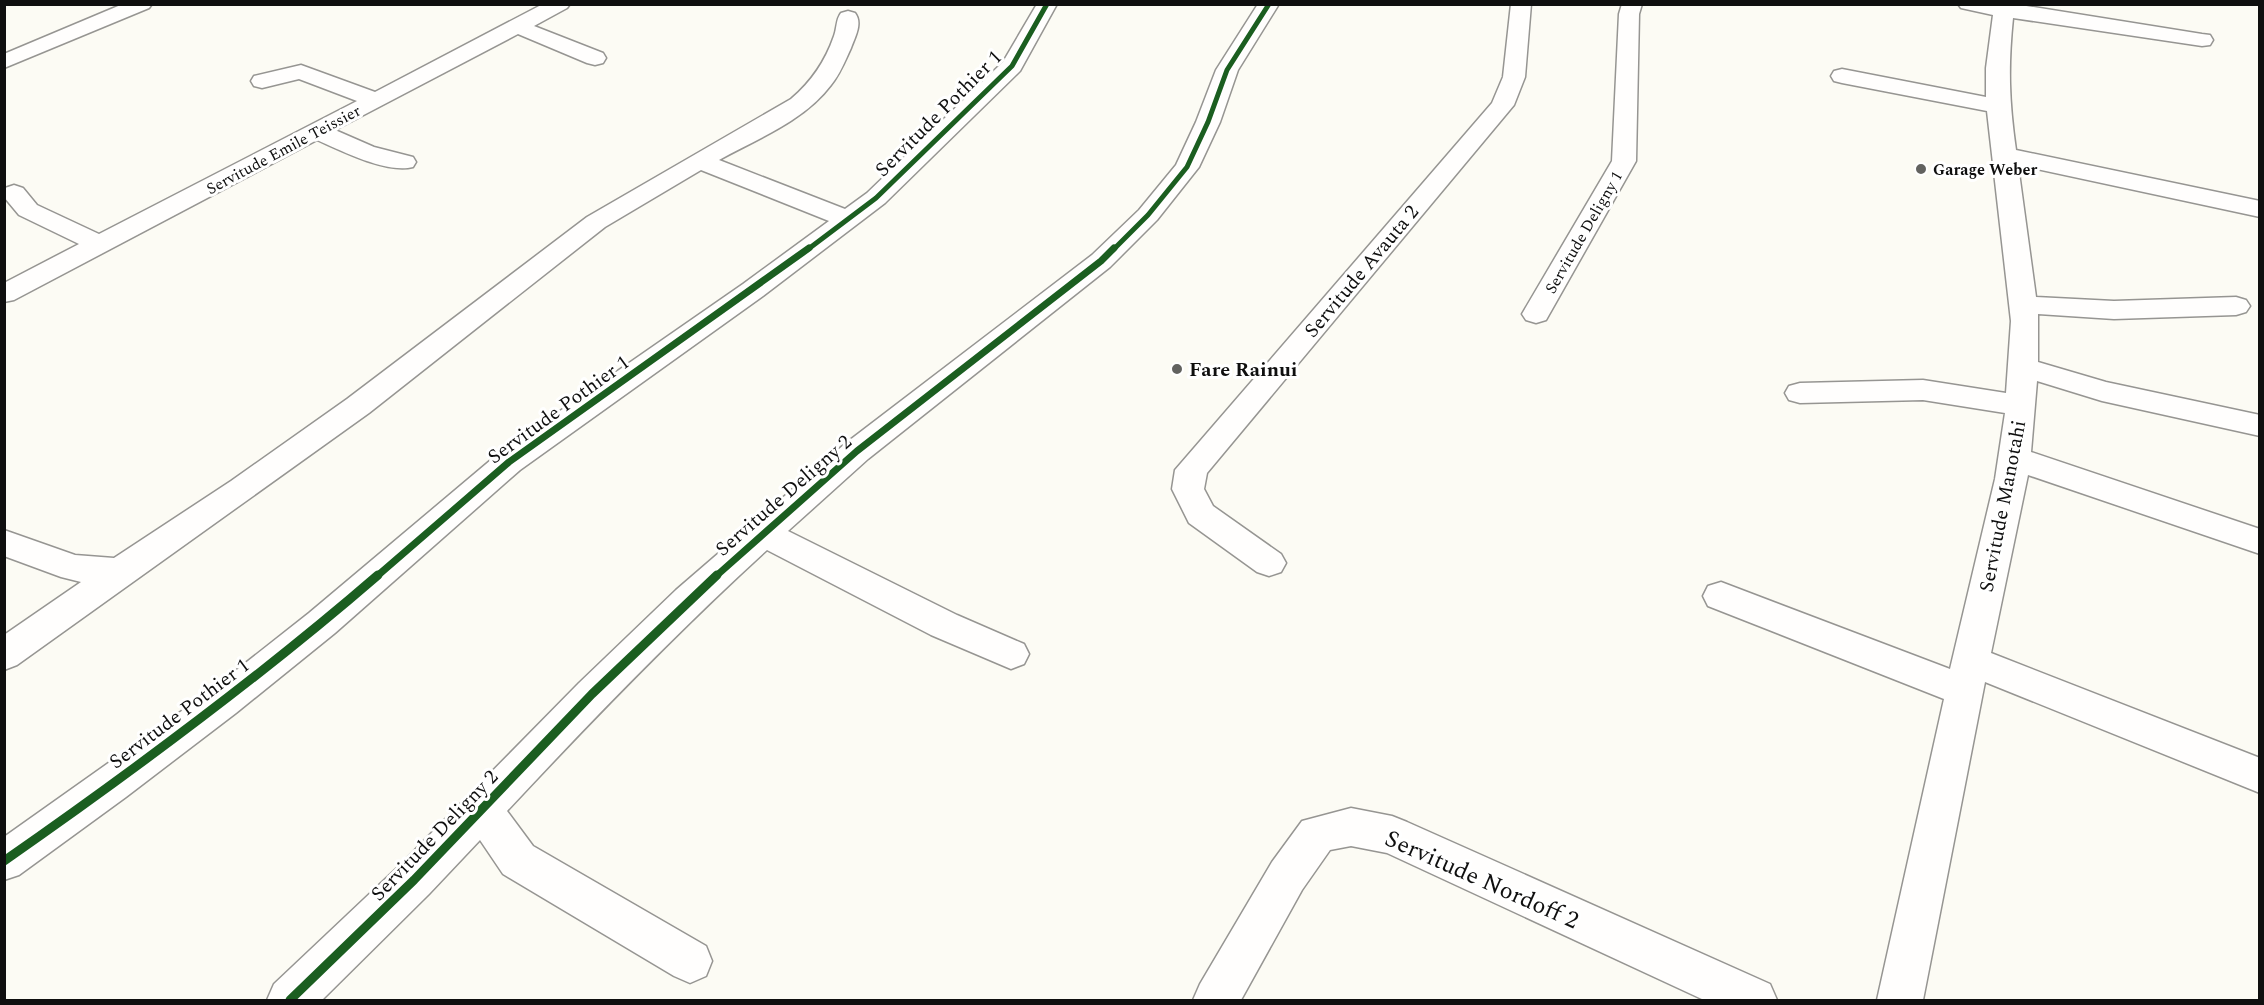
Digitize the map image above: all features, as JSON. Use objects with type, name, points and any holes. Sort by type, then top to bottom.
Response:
[{"type":"street","points":[[4,62],[142,4]]},
{"type":"street","name":"Servitude Emile Teissier","points":[[4,294],[560,4]]},
{"type":"street","name":"Servitude Pothier 1","points":[[4,861],[224,702],[322,623],[509,462],[753,290],[876,198],[1012,66],[1047,4]]},
{"type":"street","name":"Servitude Deligny 2","points":[[290,1000],[414,880],[592,694],[689,600],[857,451],[1101,261],[1148,215],[1187,167],[1208,122],[1227,70],[1269,4]]},
{"type":"street","name":"Servitude Avauta 2","points":[[1269,563],[1201,514],[1188,489],[1191,470],[1503,105],[1514,77],[1521,4]]},
{"type":"street","name":"Servitude Deligny 1","points":[[1536,314],[1624,161],[1629,14],[1632,4]]},
{"type":"street","points":[[1968,4],[2202,40]]},
{"type":"street","name":"Servitude Manotahi","points":[[1900,1000],[2011,479],[2022,386],[2025,321],[1998,101],[2003,9]]},
{"type":"street","points":[[4,655],[358,406],[596,222],[788,111],[811,94],[824,80],[832,65],[849,28],[848,17]]},
{"type":"street","points":[[517,26],[595,58]]},
{"type":"street","points":[[262,81],[301,72],[376,100]]},
{"type":"street","points":[[1882,74],[1998,101]]},
{"type":"street","points":[[1842,76],[1998,101]]},
{"type":"street","points":[[317,131],[365,152],[404,162]]},
{"type":"street","points":[[2003,155],[2259,209]]},
{"type":"street","points":[[699,161],[848,219]]},
{"type":"street","points":[[14,193],[28,210],[101,244]]},
{"type":"street","points":[[2023,305],[2114,310],[2236,306]]},
{"type":"street","points":[[2022,386],[2259,442]]},
{"type":"street","points":[[1800,393],[2022,386],[2102,391],[2259,426]]},
{"type":"street","points":[[2013,458],[2259,542]]},
{"type":"street","points":[[763,533],[944,625],[1011,654]]},
{"type":"street","points":[[4,542],[73,568],[120,572]]},
{"type":"street","points":[[1721,596],[1968,676],[2259,776]]},
{"type":"street","points":[[482,810],[518,860],[690,961]]},
{"type":"street","name":"Servitude Nordoff 2","points":[[1216,1000],[1287,876],[1317,834],[1351,827],[1392,835],[1754,1000]]},
{"type":"cycle path","points":[[4,861],[112,785],[223,702],[322,623],[509,462],[753,290],[876,198],[1012,66],[1047,4]]},
{"type":"cycle path","points":[[290,1000],[414,880],[592,694],[689,600],[857,451],[1101,261],[1148,215],[1187,167],[1208,122],[1227,70],[1269,4]]},
{"type":"place","name":"Garage Weber","points":[[1921,169]]},
{"type":"place","name":"Fare Rainui","points":[[1177,369]]}]
